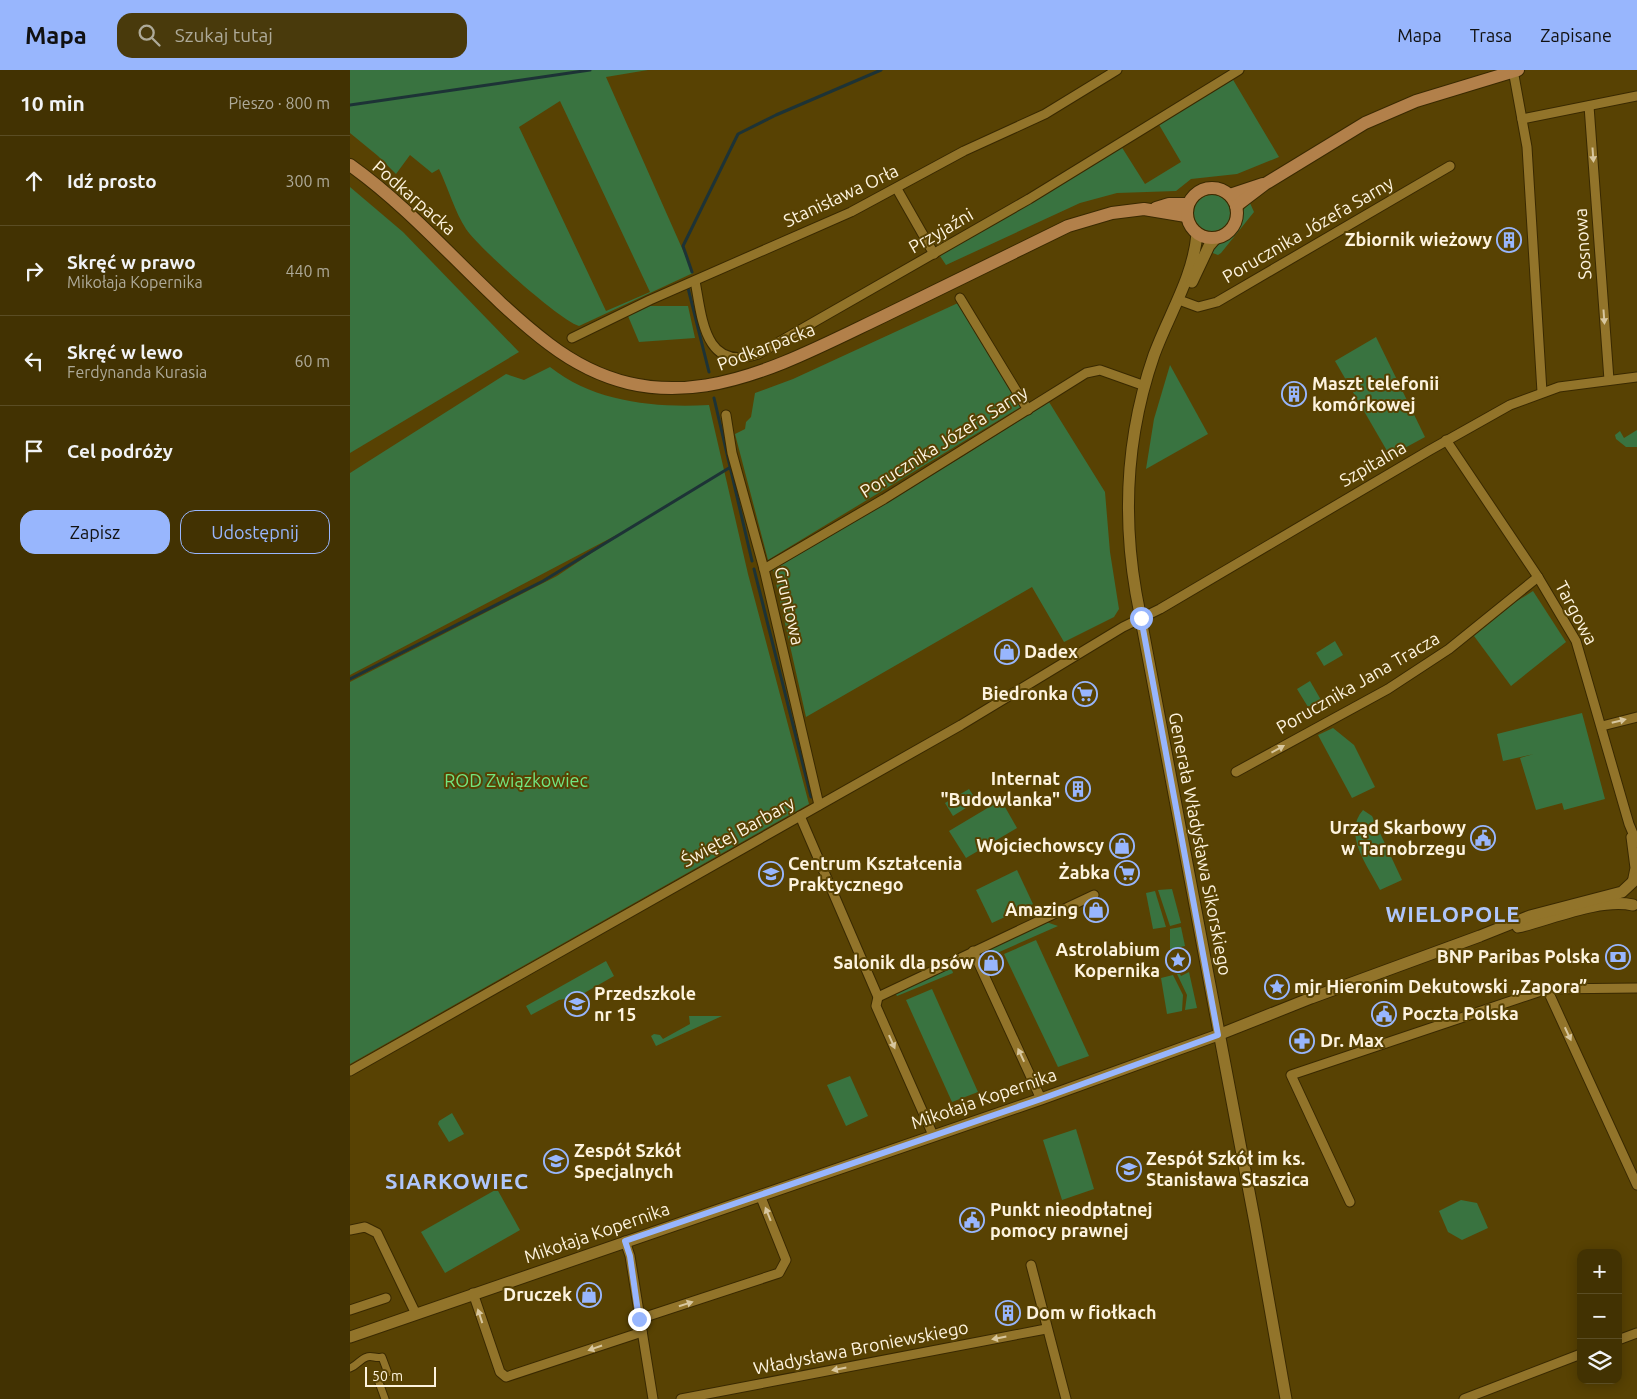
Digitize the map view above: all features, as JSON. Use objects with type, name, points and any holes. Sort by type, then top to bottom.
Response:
[{"type":"main road","points":[[1233,201],[1265,184],[1345,133],[1383,115],[1441,92],[1514,71]]},
{"type":"main road","name":"Podkarpacka","points":[[350,165],[396,200],[501,302],[558,350],[586,366],[616,378],[673,388],[713,386],[765,370],[801,355],[1068,226],[1112,213],[1154,209],[1169,204],[1187,210]]},
{"type":"main road","points":[[1206,188],[1215,188],[1233,201],[1235,222],[1230,230],[1216,238],[1197,234],[1188,222],[1187,210],[1192,197],[1206,188]]},
{"type":"street","name":"Stanisława Orła","points":[[572,338],[695,280],[851,212],[964,151],[1045,114],[1117,70]]},
{"type":"street","name":"Przyjaźni","points":[[695,280],[704,331],[711,344],[721,353],[741,358],[764,351],[1029,199],[1239,70]]},
{"type":"street","points":[[1514,71],[1527,147],[1542,392]]},
{"type":"street","points":[[1522,119],[1637,96]]},
{"type":"street","name":"Sosnowa","points":[[1589,106],[1609,380]]},
{"type":"street","name":"Porucznika Józefa Sarny","points":[[1179,300],[1198,307],[1217,302],[1450,166]]},
{"type":"street","points":[[897,188],[934,254]]},
{"type":"street","name":"Generała Władysława Sikorskiego","points":[[1197,234],[1194,258],[1179,300],[1166,325],[1145,386],[1132,441],[1127,490],[1130,557],[1218,1035],[1255,1223],[1286,1399]]},
{"type":"street","name":"Generała Władysława Sikorskiego","points":[[1179,300],[1189,287],[1209,246],[1216,238]]},
{"type":"street","points":[[960,298],[1028,410]]},
{"type":"street","name":"Porucznika Józefa Sarny","points":[[764,569],[1094,370],[1100,370],[1145,386]]},
{"type":"street","name":"Szpitalna","points":[[1141,618],[1168,604],[1446,440],[1510,405],[1542,392],[1637,377]]},
{"type":"street","name":"Gruntowa","points":[[726,415],[734,460],[764,569],[819,805]]},
{"type":"street","name":"Targowa","points":[[1446,440],[1538,577],[1576,641],[1629,824],[1637,844]]},
{"type":"street","name":"Porucznika Jana Tracza","points":[[1236,772],[1388,688],[1450,649],[1538,577]]},
{"type":"street","name":"Świętej Barbary","points":[[350,1071],[800,816],[1141,618]]},
{"type":"street","points":[[1602,726],[1637,717]]},
{"type":"street","points":[[800,816],[878,997],[876,1006],[933,1135]]},
{"type":"street","name":"Targowa","points":[[1629,824],[1634,863],[1634,881]]},
{"type":"street","points":[[1634,881],[1629,896],[1635,906]]},
{"type":"street","points":[[1480,936],[1530,916],[1570,904],[1622,892],[1634,881]]},
{"type":"street","points":[[878,997],[1094,895]]},
{"type":"street","points":[[1480,936],[1594,907],[1622,902],[1635,906]]},
{"type":"street","name":"Mikołaja Kopernika","points":[[350,1337],[473,1293],[1041,1099],[1218,1035],[1310,998],[1480,936]]},
{"type":"street","points":[[973,951],[1041,1099]]},
{"type":"street","points":[[1350,1202],[1291,1075],[1547,989],[1637,988]]},
{"type":"street","points":[[1547,989],[1637,1185]]},
{"type":"street","points":[[639,1319],[779,1273],[786,1260],[760,1195]]},
{"type":"street","points":[[350,1230],[365,1227],[377,1233],[416,1314]]},
{"type":"street","points":[[625,1241],[630,1256],[653,1399]]},
{"type":"street","points":[[1031,1265],[1046,1329],[1066,1399]]},
{"type":"street","points":[[473,1293],[500,1372],[506,1377],[642,1332]]},
{"type":"street","points":[[350,1310],[386,1298]]},
{"type":"street","name":"Władysława Broniewskiego","points":[[681,1399],[1046,1329]]},
{"type":"street","points":[[1621,1339],[1637,1333]]},
{"type":"street","points":[[350,1368],[358,1365],[363,1358],[369,1356],[382,1357],[388,1373],[377,1377],[385,1399]]},
{"type":"street","points":[[1464,1399],[1577,1356]]},
{"type":"green space","points":[[350,70],[648,70],[606,77],[693,273],[579,326],[569,321],[538,298],[474,238],[458,215],[439,169],[432,173],[410,155],[396,174],[350,133]],"holes":[[[560,101],[650,292],[606,311],[519,127]]]},
{"type":"green space","points":[[1232,78],[1279,157],[1237,174],[1191,179],[1176,191],[1117,193],[1080,203],[946,265],[940,256],[1121,146],[1145,184],[1181,162],[1158,123]]},
{"type":"green space","points":[[350,187],[403,232],[519,352],[350,453]]},
{"type":"green space","points":[[1212,195],[1224,201],[1230,213],[1224,225],[1212,231],[1200,225],[1194,213],[1200,201]]},
{"type":"green space","points":[[1250,203],[1254,212],[1221,253],[1218,255],[1210,252],[1237,229],[1244,209]]},
{"type":"green space","points":[[958,303],[1022,406],[768,560],[735,434],[745,429],[746,422],[751,417],[755,393],[793,379]]},
{"type":"green space","points":[[650,306],[688,306],[695,338],[639,342],[628,316]]},
{"type":"green space","points":[[1376,337],[1425,437],[1390,456],[1335,361]]},
{"type":"green space","points":[[1170,365],[1208,434],[1146,469],[1154,419]]},
{"type":"green space","name":"ROD Związkowiec","points":[[550,367],[567,379],[586,388],[625,400],[646,404],[709,405],[748,574],[809,804],[350,1064],[350,682],[557,576],[626,530],[350,675],[350,473],[506,374],[524,380]]},
{"type":"green space","points":[[1049,402],[1105,492],[1110,552],[1119,609],[1114,617],[1064,642],[1032,587],[806,717],[773,570],[957,460]]},
{"type":"green space","points":[[1637,430],[1637,447],[1626,447],[1616,439],[1615,435],[1620,431],[1624,438]]},
{"type":"green space","points":[[1533,591],[1566,642],[1511,686],[1474,636],[1517,601]]},
{"type":"green space","points":[[1335,641],[1343,655],[1324,666],[1316,653]]},
{"type":"green space","points":[[1310,681],[1321,700],[1308,707],[1297,689]]},
{"type":"green space","points":[[1582,713],[1605,799],[1564,810],[1562,803],[1536,810],[1520,758],[1534,754],[1503,761],[1497,734]]},
{"type":"green space","points":[[1333,728],[1354,745],[1375,787],[1352,798],[1318,735]]},
{"type":"green space","points":[[969,789],[977,801],[953,816],[945,803]]},
{"type":"green space","points":[[1001,800],[1017,828],[966,858],[949,831]]},
{"type":"green space","points":[[1363,810],[1372,816],[1402,880],[1380,890],[1359,850],[1356,840],[1355,829],[1357,819]]},
{"type":"green space","points":[[1017,870],[1033,904],[992,923],[976,890]]},
{"type":"green space","points":[[1172,889],[1181,923],[1170,926],[1158,890]]},
{"type":"green space","points":[[1155,891],[1166,927],[1153,929],[1146,893]]},
{"type":"green space","points":[[1046,922],[1058,926],[981,960],[987,949]]},
{"type":"green space","points":[[1181,927],[1185,946],[1170,949],[1170,929]]},
{"type":"green space","points":[[1036,940],[1089,1056],[1058,1067],[1004,954]]},
{"type":"green space","points":[[606,961],[614,976],[579,996],[559,1000],[531,1015],[526,1006]]},
{"type":"green space","points":[[951,966],[953,973],[897,996],[895,993]]},
{"type":"green space","points":[[1189,972],[1197,1008],[1185,1010],[1187,995],[1177,974],[1181,976]]},
{"type":"green space","points":[[1173,975],[1183,995],[1182,1011],[1167,1014],[1161,978]]},
{"type":"green space","points":[[932,989],[978,1092],[952,1102],[906,1000]]},
{"type":"green space","points":[[689,1016],[722,1016],[656,1046],[651,1036],[654,1034],[660,1035],[663,1039],[690,1024]]},
{"type":"green space","points":[[850,1076],[868,1116],[846,1126],[827,1085]]},
{"type":"green space","points":[[452,1113],[464,1134],[449,1142],[438,1124],[439,1121]]},
{"type":"green space","points":[[1076,1129],[1094,1189],[1062,1200],[1043,1140]]},
{"type":"green space","points":[[497,1189],[520,1230],[445,1273],[421,1232]]},
{"type":"green space","points":[[1461,1200],[1477,1203],[1488,1228],[1462,1240],[1448,1232],[1439,1211]]},
{"type":"waterway","points":[[350,105],[590,70]]},
{"type":"waterway","points":[[692,272],[683,246],[738,134],[776,115],[881,70]]},
{"type":"waterway","points":[[688,288],[709,372]]},
{"type":"waterway","points":[[714,398],[752,561]]},
{"type":"waterway","points":[[350,679],[543,581],[729,468]]},
{"type":"waterway","points":[[754,569],[811,797]]},
{"type":"place","name":"Zbiornik wieżowy","points":[[1509,240]]},
{"type":"place","name":"Maszt telefonii komórkowej","points":[[1294,394]]},
{"type":"place","name":"Dadex","points":[[1007,652]]},
{"type":"place","name":"Biedronka","points":[[1085,694]]},
{"type":"place","name":"Internat \"Budowlanka\"","points":[[1078,789]]},
{"type":"place","name":"Urząd Skarbowy w Tarnobrzegu","points":[[1483,838]]},
{"type":"place","name":"Wojciechowscy","points":[[1122,846]]},
{"type":"place","name":"Żabka","points":[[1127,873]]},
{"type":"place","name":"Centrum Kształcenia Praktycznego","points":[[771,874]]},
{"type":"place","name":"Amazing","points":[[1096,910]]},
{"type":"place","name":"BNP Paribas Polska","points":[[1618,957]]},
{"type":"place","name":"Astrolabium Kopernika","points":[[1178,960]]},
{"type":"place","name":"Salonik dla psów","points":[[991,963]]},
{"type":"place","name":"mjr Hieronim Dekutowski „Zapora”","points":[[1277,987]]},
{"type":"place","name":"Przedszkole nr 15","points":[[577,1004]]},
{"type":"place","name":"Poczta Polska","points":[[1384,1014]]},
{"type":"place","name":"Dr. Max","points":[[1302,1041]]},
{"type":"place","name":"Zespół Szkół Specjalnych","points":[[556,1161]]},
{"type":"place","name":"Zespół Szkół im ks. Stanisława Staszica","points":[[1129,1169]]},
{"type":"place","name":"Punkt nieodpłatnej pomocy prawnej","points":[[972,1220]]},
{"type":"place","name":"Druczek","points":[[589,1295]]},
{"type":"place","name":"Dom w fiołkach","points":[[1008,1313]]},
{"type":"district","name":"WIELOPOLE","points":[[1453,914]]},
{"type":"district","name":"SIARKOWIEC","points":[[457,1181]]},
{"type":"route","points":[[639,1319],[630,1256],[625,1241],[1041,1099],[1218,1035],[1141,618]]}]
